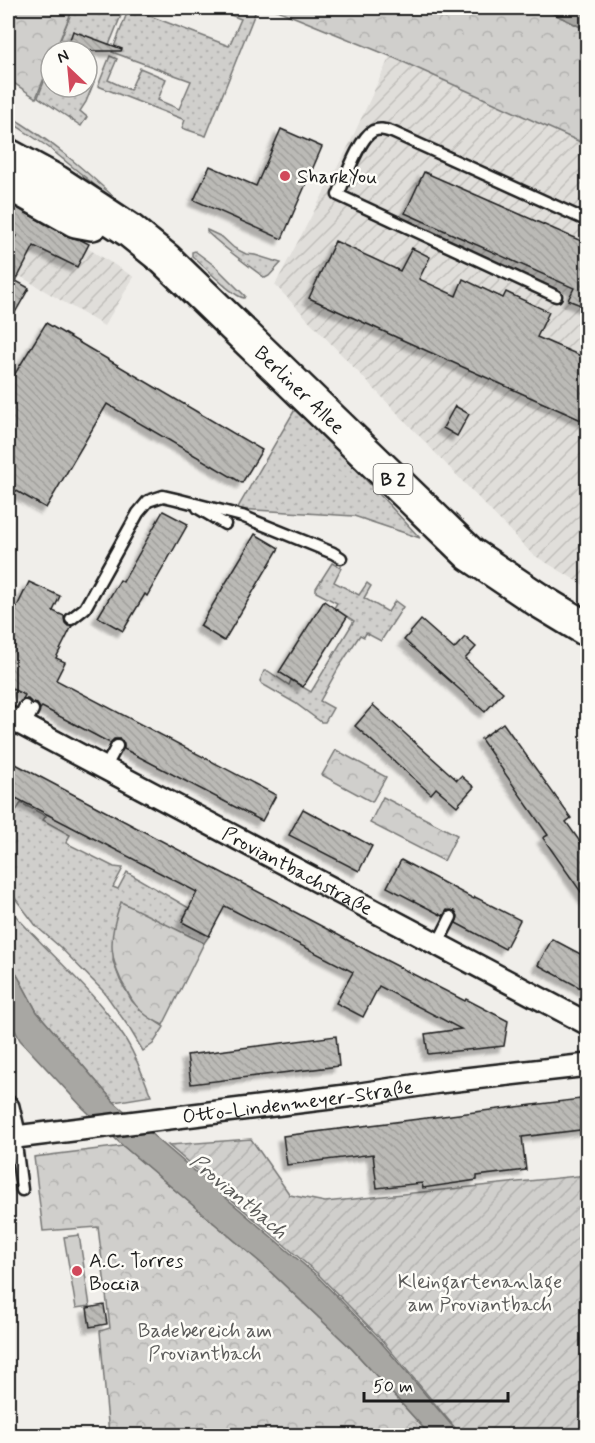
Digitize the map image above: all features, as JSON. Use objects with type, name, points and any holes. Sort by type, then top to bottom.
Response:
[{"type":"main road","points":[[8,131],[45,152],[103,195],[129,230]]},
{"type":"main road","name":"Berliner Allee","points":[[8,156],[56,182],[129,230],[165,259],[470,554],[588,630]]},
{"type":"main road","points":[[8,182],[76,220],[129,230]]},
{"type":"street","name":"Proviantbachstraße","points":[[21,716],[104,770],[588,1024]]},
{"type":"street","name":"Otto-Lindenmeyer-Straße","points":[[11,1138],[588,1065]]},
{"type":"street","points":[[8,1107],[11,1138]]},
{"type":"lane","points":[[556,296],[338,195],[363,140],[372,132],[382,129],[588,221]]},
{"type":"lane","points":[[71,619],[85,608],[138,513],[148,501],[163,496],[242,516],[341,558]]},
{"type":"lane","points":[[184,501],[225,524]]},
{"type":"lane","points":[[104,770],[117,746]]},
{"type":"lane","points":[[437,945],[451,917]]},
{"type":"lane","points":[[11,1138],[22,1190]]},
{"type":"shaded area","points":[[542,8],[587,8],[587,30]]},
{"type":"shaded area","points":[[390,56],[587,145],[587,587],[532,554],[275,285],[349,145]]},
{"type":"shaded area","points":[[8,199],[134,277],[104,326],[8,269]]},
{"type":"shaded area","points":[[8,958],[37,1012],[114,1102],[316,1275],[379,1340],[460,1435],[430,1435],[352,1349],[261,1263],[123,1146],[83,1108],[20,1040],[8,1017]]},
{"type":"green space","points":[[8,8],[73,8],[60,39],[39,39],[39,91],[36,98],[8,79]]},
{"type":"green space","points":[[73,8],[124,8],[109,45],[99,41],[99,39],[74,32],[71,39],[61,39]]},
{"type":"green space","points":[[129,8],[229,46],[241,19],[212,8],[257,8],[206,136],[182,128],[185,120],[99,86],[110,56],[117,59],[108,80],[130,90],[140,68],[166,79],[158,100],[179,109],[191,81],[112,52]]},
{"type":"green space","points":[[272,8],[542,8],[587,30],[587,145],[390,56]]},
{"type":"green space","points":[[41,99],[87,99],[80,111],[87,117],[81,126]]},
{"type":"green space","points":[[8,115],[65,154],[116,199],[117,203],[48,147],[8,120]]},
{"type":"green space","points":[[207,230],[222,237],[234,248],[246,254],[281,263],[265,278],[221,244]]},
{"type":"green space","points":[[195,251],[215,266],[245,296],[244,298],[225,286],[192,256],[192,252]]},
{"type":"green space","points":[[297,406],[420,538],[354,516],[237,509]]},
{"type":"green space","points":[[332,563],[341,568],[334,582],[359,595],[367,583],[371,586],[364,598],[388,612],[395,601],[403,607],[381,641],[366,633],[364,637],[360,635],[320,701],[333,708],[325,722],[321,722],[260,681],[264,671],[268,671],[289,685],[291,680],[311,692],[354,621],[334,608],[337,603],[316,592],[316,588]]},
{"type":"green space","points":[[336,750],[386,777],[372,802],[322,775]]},
{"type":"green space","points":[[383,797],[457,835],[444,861],[370,823]]},
{"type":"green space","points":[[21,803],[46,816],[43,820],[70,835],[66,843],[114,867],[123,868],[113,887],[118,889],[127,872],[189,908],[182,922],[209,936],[204,943],[121,903],[113,961],[120,980],[132,1001],[146,1015],[164,1027],[153,1044],[143,1051],[104,992],[37,927],[8,889],[8,807],[16,811]]},
{"type":"green space","points":[[121,902],[204,943],[163,1025],[141,1011],[121,981],[117,970],[112,938]]},
{"type":"green space","points":[[8,907],[83,985],[111,1019],[132,1051],[151,1096],[114,1102],[37,1012],[8,958]]},
{"type":"green space","name":"Kleingartenanlage am Proviantbach","points":[[251,1139],[290,1195],[325,1202],[587,1175],[587,1435],[461,1435],[380,1338],[317,1273],[168,1145]]},
{"type":"green space","name":"Badebereich am Proviantbach","points":[[123,1146],[261,1263],[352,1349],[430,1435],[109,1435],[100,1331],[110,1328],[98,1227],[43,1231],[34,1157]]},
{"type":"green space","name":"A.C. Torres Boccia","points":[[79,1235],[90,1306],[76,1308],[64,1237]]},
{"type":"building","points":[[73,31],[95,39],[70,39]]},
{"type":"building","points":[[99,41],[122,49],[121,51],[99,51]]},
{"type":"building","name":"SharkYou","points":[[281,129],[322,147],[282,239],[194,200],[210,166],[256,186]]},
{"type":"building","points":[[424,172],[588,244],[588,308],[568,300],[574,288],[405,213]]},
{"type":"building","points":[[8,203],[67,236],[89,244],[77,267],[34,246],[16,281],[29,288],[8,325],[8,252],[17,236],[8,231]]},
{"type":"building","points":[[335,241],[400,271],[412,248],[430,257],[419,279],[456,296],[463,279],[503,298],[506,292],[549,312],[537,337],[588,359],[588,423],[309,298]]},
{"type":"building","points":[[46,323],[262,450],[242,483],[107,404],[46,508],[8,486],[8,374],[13,377]]},
{"type":"building","points":[[455,406],[469,414],[457,436],[443,428]]},
{"type":"building","points":[[163,511],[188,524],[147,596],[145,594],[123,631],[98,617],[120,580],[123,582]]},
{"type":"building","points":[[255,534],[279,548],[224,641],[200,626]]},
{"type":"building","points":[[29,582],[60,596],[53,611],[64,616],[65,623],[72,626],[56,658],[65,662],[56,680],[276,795],[262,821],[124,749],[124,743],[120,739],[114,739],[110,743],[42,707],[40,709],[37,704],[23,699],[25,695],[8,687],[8,625]]},
{"type":"building","points":[[324,601],[347,617],[303,687],[279,672]]},
{"type":"building","points":[[421,620],[454,649],[465,637],[476,647],[465,659],[503,692],[485,712],[404,640]]},
{"type":"building","points":[[373,705],[457,780],[461,776],[474,787],[457,806],[436,788],[431,794],[355,726]]},
{"type":"building","points":[[503,723],[571,818],[566,822],[588,853],[588,902],[543,838],[548,835],[481,739]]},
{"type":"building","points":[[8,760],[372,953],[508,1021],[504,1046],[428,1054],[425,1034],[461,1029],[379,986],[363,1017],[336,1003],[353,972],[225,906],[209,936],[182,922],[197,892],[8,794]]},
{"type":"building","points":[[303,809],[372,846],[359,871],[289,835]]},
{"type":"building","points":[[401,860],[474,899],[475,897],[520,920],[505,949],[456,923],[458,916],[455,911],[447,910],[443,916],[387,887]]},
{"type":"building","points":[[552,939],[588,958],[588,992],[538,965]]},
{"type":"building","points":[[336,1036],[339,1066],[191,1084],[187,1055]]},
{"type":"building","points":[[588,1098],[588,1129],[522,1137],[526,1170],[477,1176],[477,1180],[423,1188],[422,1183],[377,1188],[373,1154],[287,1165],[283,1136]]},
{"type":"building","points":[[104,1305],[107,1324],[90,1327],[87,1308]]},
{"type":"place","name":"SharkYou","points":[[285,176]]},
{"type":"place","name":"A.C. Torres Boccia","points":[[77,1271]]},
{"type":"water label","name":"Proviantbach","points":[[239,1196]]}]
